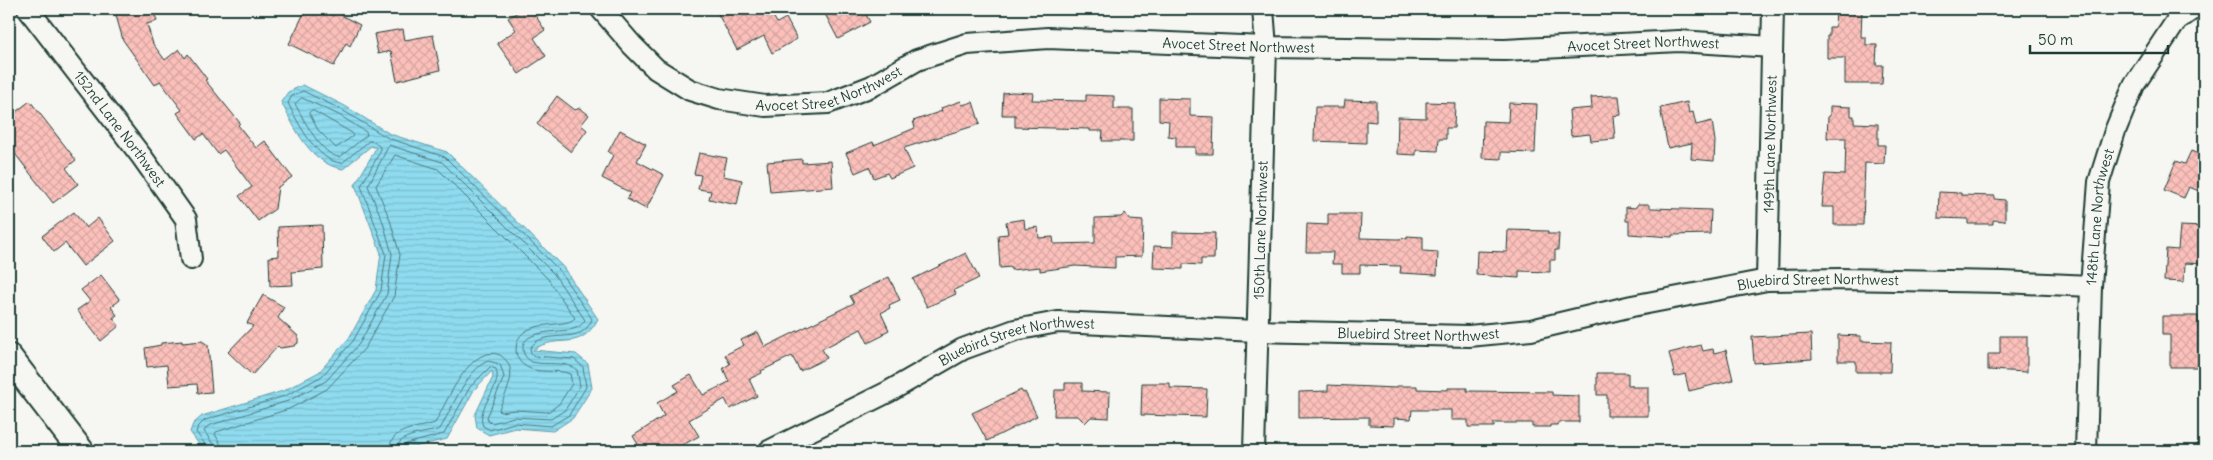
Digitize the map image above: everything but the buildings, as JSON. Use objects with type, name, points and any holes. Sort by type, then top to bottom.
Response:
[{"type":"street","name":"152nd Lane Northwest","points":[[28,9],[142,157],[186,219],[191,260]]},
{"type":"street","name":"Avocet Street Northwest","points":[[601,9],[656,69],[690,90],[719,99],[765,106],[828,103],[872,86],[917,60],[967,44],[1048,38],[1266,47],[1505,50],[1679,41],[1772,47]]},
{"type":"street","name":"150th Lane Northwest","points":[[1254,451],[1266,47],[1263,9]]},
{"type":"street","name":"149th Lane Northwest","points":[[1767,280],[1773,9]]},
{"type":"street","name":"148th Lane Northwest","points":[[2086,451],[2091,286],[2099,182],[2115,131],[2134,85],[2178,20],[2193,9]]},
{"type":"street","name":"Bluebird Street Northwest","points":[[769,451],[888,392],[963,349],[1015,330],[1058,322],[1257,331],[1469,336],[1531,330],[1632,306],[1767,280],[1840,279],[2003,282],[2091,286]]},
{"type":"street","points":[[9,356],[81,451]]},
{"type":"water","points":[[303,85],[345,106],[390,134],[447,152],[563,267],[598,319],[591,330],[583,336],[568,341],[551,342],[533,350],[576,354],[588,364],[592,388],[573,418],[553,431],[515,428],[489,435],[477,428],[475,415],[493,377],[492,371],[474,390],[447,439],[398,451],[204,451],[190,432],[193,424],[202,416],[283,391],[319,372],[349,338],[376,290],[381,253],[355,185],[376,148],[371,146],[343,169],[331,166],[321,160],[298,133],[281,102],[288,92]]}]
